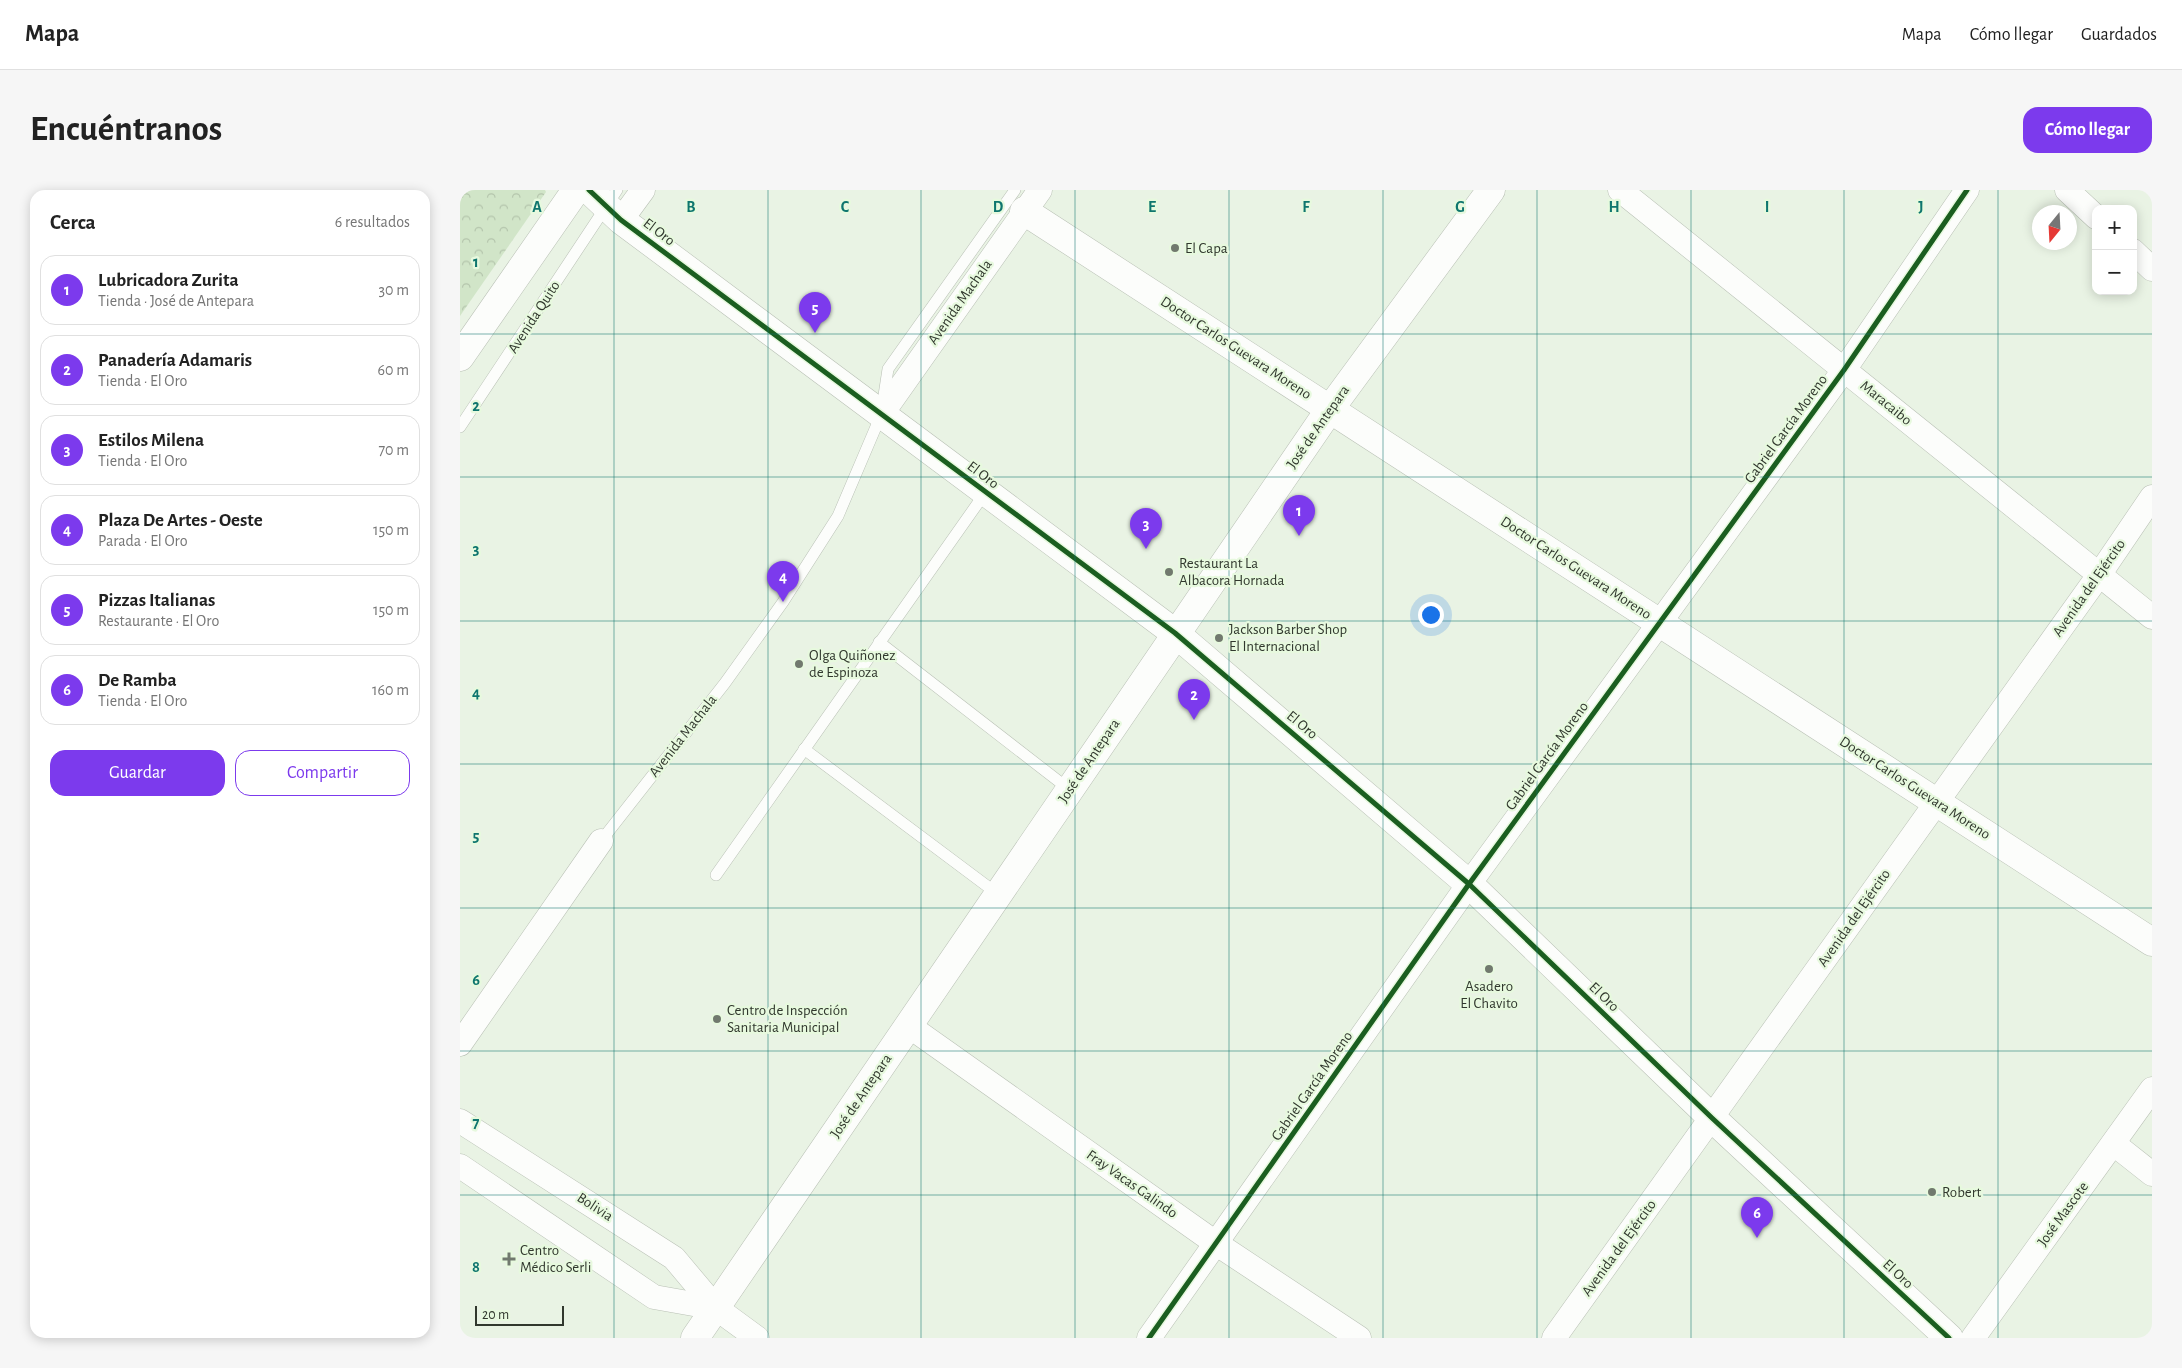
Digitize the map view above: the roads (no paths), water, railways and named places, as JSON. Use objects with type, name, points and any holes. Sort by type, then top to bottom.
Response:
[{"type":"street","points":[[460,357],[576,190]]},
{"type":"street","points":[[608,201],[643,190]]},
{"type":"street","name":"José de Antepara","points":[[695,1338],[1330,409],[1491,190]]},
{"type":"street","name":"Maracaibo","points":[[1620,190],[2152,617]]},
{"type":"street","name":"Gabriel García Moreno","points":[[1149,1338],[1469,884],[1844,370],[1967,190]]},
{"type":"street","points":[[2067,190],[2092,213]]},
{"type":"street","name":"Doctor Carlos Guevara Moreno","points":[[1026,197],[1330,409],[2152,942]]},
{"type":"street","name":"Avenida Machala","points":[[881,415],[1026,197]]},
{"type":"street","name":"El Oro","points":[[608,201],[881,415],[1175,634],[1469,884],[1712,1118],[1949,1338]]},
{"type":"street","points":[[2137,256],[2152,269]]},
{"type":"street","name":"Avenida del Ejército","points":[[1554,1338],[2099,575],[2152,497]]},
{"type":"street","name":"Avenida Machala","points":[[460,1044],[601,841]]},
{"type":"street","name":"Fray Vacas Galindo","points":[[909,1026],[1217,1244],[1359,1338]]},
{"type":"street","name":"José Mascote","points":[[1973,1338],[2152,1089]]},
{"type":"street","name":"Bolivia","points":[[460,1121],[674,1258],[716,1308],[757,1338]]},
{"type":"street","points":[[2114,1144],[2152,1174]]},
{"type":"street","name":"Bolivia","points":[[460,1166],[654,1297],[716,1308]]},
{"type":"lane","name":"Avenida Quito","points":[[460,427],[504,363],[608,201]]},
{"type":"lane","name":"Avenida Machala","points":[[601,841],[725,683],[783,602],[838,516],[881,415]]},
{"type":"lane","points":[[716,875],[985,493]]},
{"type":"lane","points":[[880,642],[1070,790]]},
{"type":"lane","points":[[804,749],[998,895]]},
{"type":"place","name":"El Capa","points":[[1175,248]]},
{"type":"place","name":"Pizzas Italianas","points":[[815,333]]},
{"type":"place","name":"Lubricadora Zurita","points":[[1299,536]]},
{"type":"place","name":"Estilos Milena","points":[[1146,549]]},
{"type":"place","name":"Restaurant La Albacora Hornada","points":[[1169,572]]},
{"type":"place","name":"Plaza De Artes - Oeste","points":[[783,602]]},
{"type":"place","name":"Jackson Barber Shop El Internacional","points":[[1219,638]]},
{"type":"place","name":"Olga Quiñonez de Espinoza","points":[[799,664]]},
{"type":"place","name":"Panadería Adamaris","points":[[1194,720]]},
{"type":"place","name":"Asadero El Chavito","points":[[1489,969]]},
{"type":"place","name":"Centro de Inspección Sanitaria Municipal","points":[[717,1019]]},
{"type":"place","name":"Robert","points":[[1932,1192]]},
{"type":"place","name":"De Ramba","points":[[1757,1238]]},
{"type":"place","name":"Centro Médico Serli","points":[[509,1259]]}]
